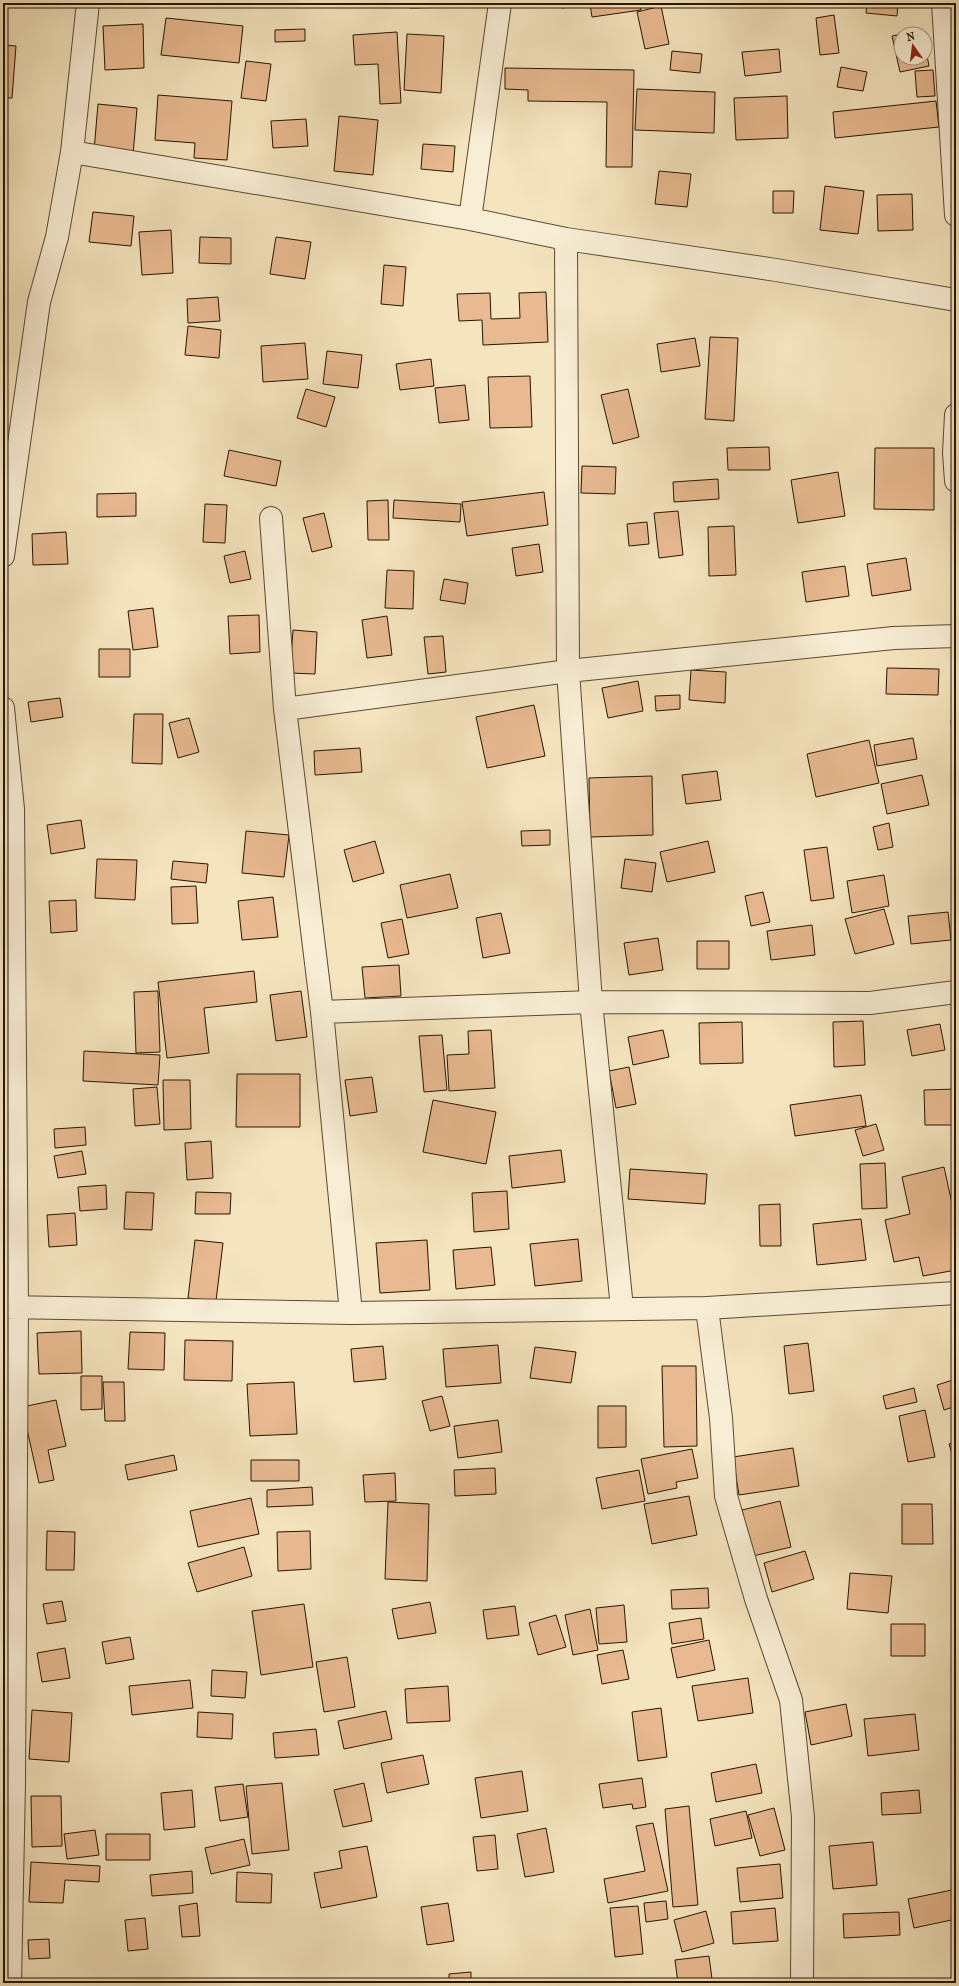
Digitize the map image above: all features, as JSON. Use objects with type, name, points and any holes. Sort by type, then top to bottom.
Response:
[{"type":"street","points":[[3,556],[39,302],[57,237],[72,152],[88,3]]},
{"type":"street","points":[[470,219],[500,3]]},
{"type":"street","points":[[943,3],[956,215]]},
{"type":"street","points":[[72,152],[470,219],[566,239],[776,270],[956,300]]},
{"type":"street","points":[[566,239],[568,671],[591,1002],[622,1308]]},
{"type":"street","points":[[956,415],[954,453],[956,481]]},
{"type":"street","points":[[271,518],[285,709],[322,1012],[352,1313]]},
{"type":"street","points":[[285,709],[568,671],[894,638],[956,636]]},
{"type":"street","points":[[3,708],[13,809],[10,1307],[14,1776],[10,1983]]},
{"type":"street","points":[[322,1012],[591,1002],[870,1003],[956,992]]},
{"type":"street","points":[[10,1307],[352,1313],[707,1308],[956,1293]]},
{"type":"street","points":[[707,1308],[721,1418],[726,1496],[756,1599],[791,1700],[803,1817],[802,1983]]},
{"type":"building","points":[[410,3],[454,3],[454,7],[410,8]]},
{"type":"building","points":[[561,3],[586,3],[586,5],[562,8]]},
{"type":"building","points":[[590,3],[640,3],[641,10],[592,17]]},
{"type":"building","points":[[867,3],[898,3],[897,16],[866,13]]},
{"type":"building","points":[[661,6],[669,44],[645,49],[637,12]]},
{"type":"building","points":[[834,15],[839,53],[820,55],[816,18]]},
{"type":"building","points":[[166,18],[243,26],[239,63],[161,55]]},
{"type":"building","points":[[143,24],[144,68],[105,70],[103,26]]},
{"type":"building","points":[[305,29],[305,41],[275,42],[275,30]]},
{"type":"building","points":[[397,32],[401,103],[380,104],[378,64],[355,65],[353,35]]},
{"type":"building","points":[[407,34],[444,36],[441,93],[404,90]]},
{"type":"building","points":[[3,45],[16,46],[12,98],[3,98]]},
{"type":"building","points":[[779,49],[781,72],[745,76],[742,52]]},
{"type":"building","points":[[672,51],[702,54],[700,73],[670,70]]},
{"type":"building","points":[[246,61],[271,64],[266,101],[241,98]]},
{"type":"building","points":[[899,66],[929,66],[900,72]]},
{"type":"building","points":[[841,67],[867,72],[863,91],[837,87]]},
{"type":"building","points":[[505,68],[634,70],[632,167],[606,167],[607,102],[528,101],[528,90],[505,89]]},
{"type":"building","points":[[933,70],[935,96],[917,97],[915,71]]},
{"type":"building","points":[[637,89],[715,92],[714,133],[635,130]]},
{"type":"building","points":[[158,95],[232,101],[227,160],[194,158],[195,143],[155,140]]},
{"type":"building","points":[[787,96],[788,138],[736,140],[734,98]]},
{"type":"building","points":[[936,101],[939,127],[835,138],[833,112]]},
{"type":"building","points":[[98,104],[137,108],[133,155],[94,151]]},
{"type":"building","points":[[339,116],[378,120],[373,175],[334,171]]},
{"type":"building","points":[[306,119],[308,146],[273,148],[271,121]]},
{"type":"building","points":[[423,144],[455,146],[453,172],[421,169]]},
{"type":"building","points":[[659,171],[691,174],[687,207],[655,204]]},
{"type":"building","points":[[825,186],[864,191],[858,234],[820,230]]},
{"type":"building","points":[[773,191],[794,191],[793,213],[773,213]]},
{"type":"building","points":[[912,194],[913,230],[878,231],[877,195]]},
{"type":"building","points":[[93,212],[134,216],[131,246],[89,242]]},
{"type":"building","points":[[171,230],[173,273],[142,275],[139,232]]},
{"type":"building","points":[[200,237],[231,238],[231,264],[199,263]]},
{"type":"building","points":[[276,237],[311,242],[305,279],[270,274]]},
{"type":"building","points":[[384,265],[406,267],[403,306],[381,304]]},
{"type":"building","points":[[546,292],[548,342],[483,345],[482,320],[459,321],[457,294],[490,293],[491,319],[520,318],[519,293]]},
{"type":"building","points":[[218,297],[220,321],[188,323],[187,299]]},
{"type":"building","points":[[188,326],[221,330],[219,358],[185,355]]},
{"type":"building","points":[[710,337],[738,338],[734,421],[705,419]]},
{"type":"building","points":[[695,338],[700,366],[661,372],[657,344]]},
{"type":"building","points":[[305,343],[308,379],[263,382],[261,346]]},
{"type":"building","points":[[327,351],[362,355],[358,388],[323,384]]},
{"type":"building","points":[[431,359],[434,386],[400,390],[396,364]]},
{"type":"building","points":[[530,376],[532,427],[490,428],[488,377]]},
{"type":"building","points":[[465,385],[469,420],[439,423],[435,388]]},
{"type":"building","points":[[306,389],[335,397],[326,427],[297,418]]},
{"type":"building","points":[[628,389],[639,437],[613,444],[601,395]]},
{"type":"building","points":[[769,447],[770,470],[728,470],[727,448]]},
{"type":"building","points":[[875,448],[934,448],[934,510],[874,509]]},
{"type":"building","points":[[229,450],[281,461],[276,486],[224,476]]},
{"type":"building","points":[[582,466],[616,467],[615,494],[581,493]]},
{"type":"building","points":[[838,472],[845,516],[798,523],[791,480]]},
{"type":"building","points":[[718,479],[719,499],[674,502],[673,482]]},
{"type":"building","points":[[544,492],[548,525],[467,536],[462,502]]},
{"type":"building","points":[[136,493],[136,516],[97,517],[97,494]]},
{"type":"building","points":[[388,500],[389,540],[368,540],[367,501]]},
{"type":"building","points":[[394,500],[461,504],[460,522],[393,518]]},
{"type":"building","points":[[205,504],[227,505],[225,543],[203,542]]},
{"type":"building","points":[[678,511],[683,555],[659,558],[654,513]]},
{"type":"building","points":[[324,513],[332,547],[312,552],[303,518]]},
{"type":"building","points":[[647,522],[649,544],[629,546],[627,524]]},
{"type":"building","points":[[734,526],[736,575],[709,576],[708,527]]},
{"type":"building","points":[[66,532],[68,564],[33,565],[32,534]]},
{"type":"building","points":[[539,544],[543,572],[516,576],[512,548]]},
{"type":"building","points":[[245,551],[251,579],[230,583],[224,556]]},
{"type":"building","points":[[906,558],[911,590],[872,596],[867,564]]},
{"type":"building","points":[[845,566],[849,596],[806,602],[802,572]]},
{"type":"building","points":[[387,570],[414,571],[413,609],[385,608]]},
{"type":"building","points":[[444,579],[468,583],[465,604],[440,600]]},
{"type":"building","points":[[153,608],[158,647],[133,650],[128,611]]},
{"type":"building","points":[[259,615],[260,652],[230,654],[228,616]]},
{"type":"building","points":[[387,616],[392,655],[367,658],[362,620]]},
{"type":"building","points":[[293,630],[317,632],[315,674],[290,673]]},
{"type":"building","points":[[443,636],[446,672],[428,674],[424,637]]},
{"type":"building","points":[[99,649],[130,649],[130,677],[99,677]]},
{"type":"building","points":[[887,668],[939,669],[938,695],[886,694]]},
{"type":"building","points":[[691,670],[726,672],[725,703],[689,700]]},
{"type":"building","points":[[638,681],[643,711],[608,718],[602,688]]},
{"type":"building","points":[[680,695],[680,709],[656,711],[655,696]]},
{"type":"building","points":[[60,698],[63,717],[31,722],[28,702]]},
{"type":"building","points":[[534,705],[545,756],[487,768],[476,717]]},
{"type":"building","points":[[134,714],[163,714],[162,764],[132,763]]},
{"type":"building","points":[[189,718],[199,752],[178,758],[169,723]]},
{"type":"building","points":[[956,720],[956,754],[954,755],[951,721]]},
{"type":"building","points":[[913,738],[917,759],[877,766],[874,745]]},
{"type":"building","points":[[869,740],[879,783],[816,797],[807,754]]},
{"type":"building","points":[[360,748],[362,772],[315,775],[314,751]]},
{"type":"building","points":[[717,771],[721,800],[686,804],[682,775]]},
{"type":"building","points":[[922,775],[929,805],[887,814],[881,784]]},
{"type":"building","points":[[652,776],[653,835],[590,837],[589,778]]},
{"type":"building","points":[[81,820],[85,848],[51,854],[47,825]]},
{"type":"building","points":[[889,823],[893,847],[878,850],[873,827]]},
{"type":"building","points":[[550,830],[550,845],[522,846],[521,831]]},
{"type":"building","points":[[246,831],[289,835],[284,877],[242,873]]},
{"type":"building","points":[[375,841],[384,873],[353,882],[344,850]]},
{"type":"building","points":[[708,841],[715,872],[667,882],[660,852]]},
{"type":"building","points":[[827,847],[834,898],[811,901],[804,850]]},
{"type":"building","points":[[97,859],[137,860],[135,900],[95,898]]},
{"type":"building","points":[[625,859],[656,863],[652,892],[621,888]]},
{"type":"building","points":[[173,861],[208,864],[206,883],[171,879]]},
{"type":"building","points":[[450,874],[458,908],[407,918],[400,885]]},
{"type":"building","points":[[884,875],[889,906],[852,913],[847,881]]},
{"type":"building","points":[[196,886],[198,923],[172,924],[171,887]]},
{"type":"building","points":[[763,892],[770,922],[751,926],[745,896]]},
{"type":"building","points":[[273,897],[278,937],[242,940],[238,901]]},
{"type":"building","points":[[76,900],[77,931],[51,933],[49,901]]},
{"type":"building","points":[[884,909],[894,944],[855,954],[845,919]]},
{"type":"building","points":[[948,912],[951,940],[911,944],[908,916]]},
{"type":"building","points":[[501,913],[510,953],[483,958],[476,918]]},
{"type":"building","points":[[402,919],[409,954],[388,958],[381,923]]},
{"type":"building","points":[[812,925],[815,955],[771,960],[767,931]]},
{"type":"building","points":[[658,938],[663,970],[629,975],[624,943]]},
{"type":"building","points":[[697,941],[729,941],[729,969],[697,969]]},
{"type":"building","points":[[399,965],[401,996],[365,998],[362,967]]},
{"type":"building","points":[[254,971],[257,1002],[204,1008],[209,1053],[167,1058],[158,982]]},
{"type":"building","points":[[158,991],[160,1052],[136,1053],[134,992]]},
{"type":"building","points":[[301,991],[307,1037],[276,1041],[270,995]]},
{"type":"building","points":[[863,1021],[865,1065],[834,1067],[833,1022]]},
{"type":"building","points":[[742,1022],[743,1063],[700,1064],[699,1023]]},
{"type":"building","points":[[940,1024],[945,1050],[912,1056],[907,1030]]},
{"type":"building","points":[[491,1030],[495,1088],[449,1091],[447,1055],[469,1054],[468,1031]]},
{"type":"building","points":[[663,1030],[669,1057],[633,1065],[628,1037]]},
{"type":"building","points":[[442,1035],[447,1090],[424,1092],[419,1036]]},
{"type":"building","points":[[84,1051],[160,1055],[158,1085],[83,1081]]},
{"type":"building","points":[[629,1067],[636,1104],[616,1108],[609,1071]]},
{"type":"building","points":[[237,1074],[300,1074],[300,1127],[236,1127]]},
{"type":"building","points":[[372,1077],[377,1112],[350,1116],[345,1080]]},
{"type":"building","points":[[163,1080],[190,1080],[191,1129],[164,1130]]},
{"type":"building","points":[[157,1087],[160,1124],[135,1126],[133,1089]]},
{"type":"building","points":[[956,1089],[956,1125],[925,1125],[924,1090]]},
{"type":"building","points":[[861,1095],[866,1126],[795,1136],[790,1105]]},
{"type":"building","points":[[433,1100],[496,1112],[486,1164],[423,1152]]},
{"type":"building","points":[[876,1124],[884,1150],[863,1156],[855,1130]]},
{"type":"building","points":[[85,1127],[86,1145],[55,1148],[54,1129]]},
{"type":"building","points":[[211,1141],[213,1178],[187,1180],[185,1143]]},
{"type":"building","points":[[561,1150],[565,1182],[512,1188],[509,1156]]},
{"type":"building","points":[[82,1151],[86,1174],[58,1178],[54,1156]]},
{"type":"building","points":[[885,1163],[887,1208],[862,1209],[860,1164]]},
{"type":"building","points":[[944,1167],[956,1222],[956,1270],[923,1276],[919,1257],[894,1262],[885,1220],[910,1214],[902,1177]]},
{"type":"building","points":[[630,1169],[707,1174],[705,1204],[628,1199]]},
{"type":"building","points":[[106,1185],[107,1209],[80,1211],[78,1187]]},
{"type":"building","points":[[507,1191],[509,1229],[474,1232],[472,1193]]},
{"type":"building","points":[[126,1192],[154,1193],[152,1230],[124,1229]]},
{"type":"building","points":[[196,1192],[231,1193],[230,1214],[195,1214]]},
{"type":"building","points":[[780,1204],[781,1246],[760,1246],[759,1205]]},
{"type":"building","points":[[75,1213],[77,1245],[49,1247],[47,1215]]},
{"type":"building","points":[[861,1219],[866,1260],[817,1265],[813,1224]]},
{"type":"building","points":[[578,1239],[582,1281],[535,1286],[530,1244]]},
{"type":"building","points":[[195,1240],[223,1243],[216,1301],[188,1298]]},
{"type":"building","points":[[427,1240],[430,1290],[380,1293],[376,1243]]},
{"type":"building","points":[[491,1247],[495,1285],[456,1289],[453,1250]]},
{"type":"building","points":[[81,1331],[82,1373],[39,1374],[37,1333]]},
{"type":"building","points":[[130,1332],[165,1333],[164,1370],[128,1369]]},
{"type":"building","points":[[185,1340],[233,1341],[232,1381],[184,1380]]},
{"type":"building","points":[[808,1343],[814,1391],[789,1394],[784,1346]]},
{"type":"building","points":[[498,1345],[501,1383],[446,1387],[443,1349]]},
{"type":"building","points":[[383,1346],[386,1379],[354,1382],[351,1349]]},
{"type":"building","points":[[535,1347],[576,1352],[571,1383],[530,1378]]},
{"type":"building","points":[[662,1366],[696,1366],[697,1446],[664,1447]]},
{"type":"building","points":[[81,1376],[102,1376],[102,1409],[81,1410]]},
{"type":"building","points":[[956,1379],[956,1406],[944,1410],[937,1385]]},
{"type":"building","points":[[103,1382],[124,1382],[125,1421],[105,1421]]},
{"type":"building","points":[[294,1382],[297,1434],[250,1436],[247,1384]]},
{"type":"building","points":[[914,1388],[917,1402],[886,1409],[883,1396]]},
{"type":"building","points":[[442,1396],[450,1426],[430,1431],[422,1401]]},
{"type":"building","points":[[56,1400],[66,1446],[48,1450],[54,1480],[39,1483],[22,1407]]},
{"type":"building","points":[[598,1406],[626,1406],[626,1447],[598,1448]]},
{"type":"building","points":[[925,1410],[935,1457],[908,1462],[899,1416]]},
{"type":"building","points":[[498,1420],[502,1452],[458,1458],[454,1426]]},
{"type":"building","points":[[956,1442],[956,1466],[949,1444]]},
{"type":"building","points":[[793,1448],[799,1486],[739,1495],[733,1457]]},
{"type":"building","points":[[692,1449],[698,1478],[676,1482],[677,1488],[648,1494],[641,1459]]},
{"type":"building","points":[[174,1455],[177,1470],[128,1480],[125,1465]]},
{"type":"building","points":[[251,1460],[299,1460],[299,1481],[251,1481]]},
{"type":"building","points":[[495,1468],[496,1494],[455,1496],[454,1470]]},
{"type":"building","points":[[639,1470],[645,1501],[602,1509],[596,1478]]},
{"type":"building","points":[[395,1473],[396,1501],[365,1502],[363,1475]]},
{"type":"building","points":[[312,1487],[313,1505],[267,1507],[267,1490]]},
{"type":"building","points":[[689,1496],[697,1535],[652,1544],[644,1504]]},
{"type":"building","points":[[251,1498],[259,1534],[198,1547],[190,1511]]},
{"type":"building","points":[[780,1501],[791,1547],[753,1556],[742,1510]]},
{"type":"building","points":[[388,1502],[429,1504],[427,1581],[385,1579]]},
{"type":"building","points":[[902,1504],[932,1504],[933,1544],[902,1544]]},
{"type":"building","points":[[47,1531],[75,1532],[74,1570],[46,1570]]},
{"type":"building","points":[[310,1531],[311,1569],[278,1571],[277,1532]]},
{"type":"building","points":[[244,1547],[252,1576],[197,1592],[188,1563]]},
{"type":"building","points":[[805,1551],[814,1579],[772,1592],[764,1563]]},
{"type":"building","points":[[850,1573],[892,1576],[888,1613],[847,1609]]},
{"type":"building","points":[[708,1588],[709,1608],[672,1609],[671,1590]]},
{"type":"building","points":[[62,1601],[66,1621],[47,1624],[43,1604]]},
{"type":"building","points":[[430,1602],[436,1633],[398,1639],[392,1609]]},
{"type":"building","points":[[304,1604],[313,1667],[261,1675],[252,1611]]},
{"type":"building","points":[[624,1605],[627,1642],[599,1644],[596,1608]]},
{"type":"building","points":[[515,1606],[519,1635],[487,1639],[483,1610]]},
{"type":"building","points":[[590,1609],[598,1650],[573,1655],[565,1615]]},
{"type":"building","points":[[556,1615],[566,1647],[538,1655],[529,1623]]},
{"type":"building","points":[[701,1618],[704,1639],[672,1644],[669,1623]]},
{"type":"building","points":[[891,1624],[925,1624],[925,1656],[891,1656]]},
{"type":"building","points":[[130,1637],[134,1659],[106,1664],[102,1642]]},
{"type":"building","points":[[709,1640],[715,1670],[677,1678],[671,1648]]},
{"type":"building","points":[[65,1648],[70,1678],[42,1682],[37,1653]]},
{"type":"building","points":[[623,1650],[629,1679],[602,1684],[597,1655]]},
{"type":"building","points":[[347,1657],[355,1707],[324,1712],[316,1662]]},
{"type":"building","points":[[212,1670],[247,1672],[245,1698],[211,1696]]},
{"type":"building","points":[[748,1678],[753,1713],[698,1721],[692,1686]]},
{"type":"building","points":[[190,1680],[193,1708],[132,1715],[129,1686]]},
{"type":"building","points":[[448,1686],[450,1721],[407,1723],[405,1689]]},
{"type":"building","points":[[846,1704],[852,1736],[811,1745],[805,1712]]},
{"type":"building","points":[[661,1708],[667,1757],[638,1761],[632,1712]]},
{"type":"building","points":[[32,1710],[72,1713],[69,1762],[29,1759]]},
{"type":"building","points":[[386,1711],[392,1739],[344,1749],[338,1721]]},
{"type":"building","points":[[198,1712],[233,1714],[232,1739],[197,1737]]},
{"type":"building","points":[[915,1714],[919,1750],[868,1756],[864,1719]]},
{"type":"building","points":[[316,1729],[319,1755],[275,1758],[273,1733]]},
{"type":"building","points":[[423,1755],[429,1784],[387,1793],[381,1763]]},
{"type":"building","points":[[756,1764],[762,1793],[716,1802],[711,1773]]},
{"type":"building","points":[[522,1771],[528,1811],[481,1818],[475,1778]]},
{"type":"building","points":[[642,1778],[646,1807],[633,1809],[632,1804],[603,1808],[599,1784]]},
{"type":"building","points":[[282,1783],[289,1850],[252,1854],[246,1786]]},
{"type":"building","points":[[364,1783],[372,1821],[343,1827],[334,1790]]},
{"type":"building","points":[[243,1784],[248,1817],[220,1821],[215,1787]]},
{"type":"building","points":[[192,1790],[195,1827],[164,1830],[161,1793]]},
{"type":"building","points":[[919,1790],[921,1813],[882,1815],[881,1793]]},
{"type":"building","points":[[31,1796],[61,1796],[62,1846],[32,1847]]},
{"type":"building","points":[[689,1806],[698,1905],[673,1907],[665,1809]]},
{"type":"building","points":[[774,1808],[785,1850],[760,1856],[748,1815]]},
{"type":"building","points":[[746,1811],[752,1838],[715,1846],[710,1819]]},
{"type":"building","points":[[653,1823],[668,1891],[608,1903],[604,1879],[645,1871],[636,1826]]},
{"type":"building","points":[[546,1828],[554,1872],[525,1877],[517,1834]]},
{"type":"building","points":[[95,1830],[99,1855],[67,1859],[64,1834]]},
{"type":"building","points":[[106,1834],[150,1834],[150,1860],[106,1860]]},
{"type":"building","points":[[495,1835],[498,1869],[477,1871],[473,1837]]},
{"type":"building","points":[[244,1839],[250,1865],[211,1874],[205,1848]]},
{"type":"building","points":[[873,1842],[877,1885],[833,1889],[829,1846]]},
{"type":"building","points":[[367,1846],[377,1897],[321,1908],[314,1873],[342,1868],[339,1851]]},
{"type":"building","points":[[31,1862],[100,1866],[99,1882],[65,1880],[63,1903],[29,1902]]},
{"type":"building","points":[[780,1864],[783,1898],[740,1902],[737,1868]]},
{"type":"building","points":[[192,1871],[193,1893],[152,1896],[150,1875]]},
{"type":"building","points":[[237,1872],[272,1874],[271,1903],[236,1902]]},
{"type":"building","points":[[952,1890],[956,1919],[914,1928],[908,1899]]},
{"type":"building","points":[[666,1901],[668,1919],[646,1922],[644,1903]]},
{"type":"building","points":[[197,1903],[200,1936],[182,1937],[179,1906]]},
{"type":"building","points":[[448,1903],[454,1941],[427,1945],[421,1907]]},
{"type":"building","points":[[638,1906],[643,1954],[615,1957],[610,1908]]},
{"type":"building","points":[[775,1908],[778,1941],[733,1944],[731,1912]]},
{"type":"building","points":[[706,1911],[714,1943],[682,1952],[674,1920]]},
{"type":"building","points":[[899,1912],[900,1935],[844,1938],[843,1914]]},
{"type":"building","points":[[145,1918],[148,1949],[128,1951],[125,1920]]},
{"type":"building","points":[[49,1939],[50,1958],[29,1959],[28,1940]]},
{"type":"building","points":[[709,1956],[712,1979],[678,1983],[675,1960]]},
{"type":"building","points":[[471,1972],[471,1983],[449,1983],[449,1974]]}]
